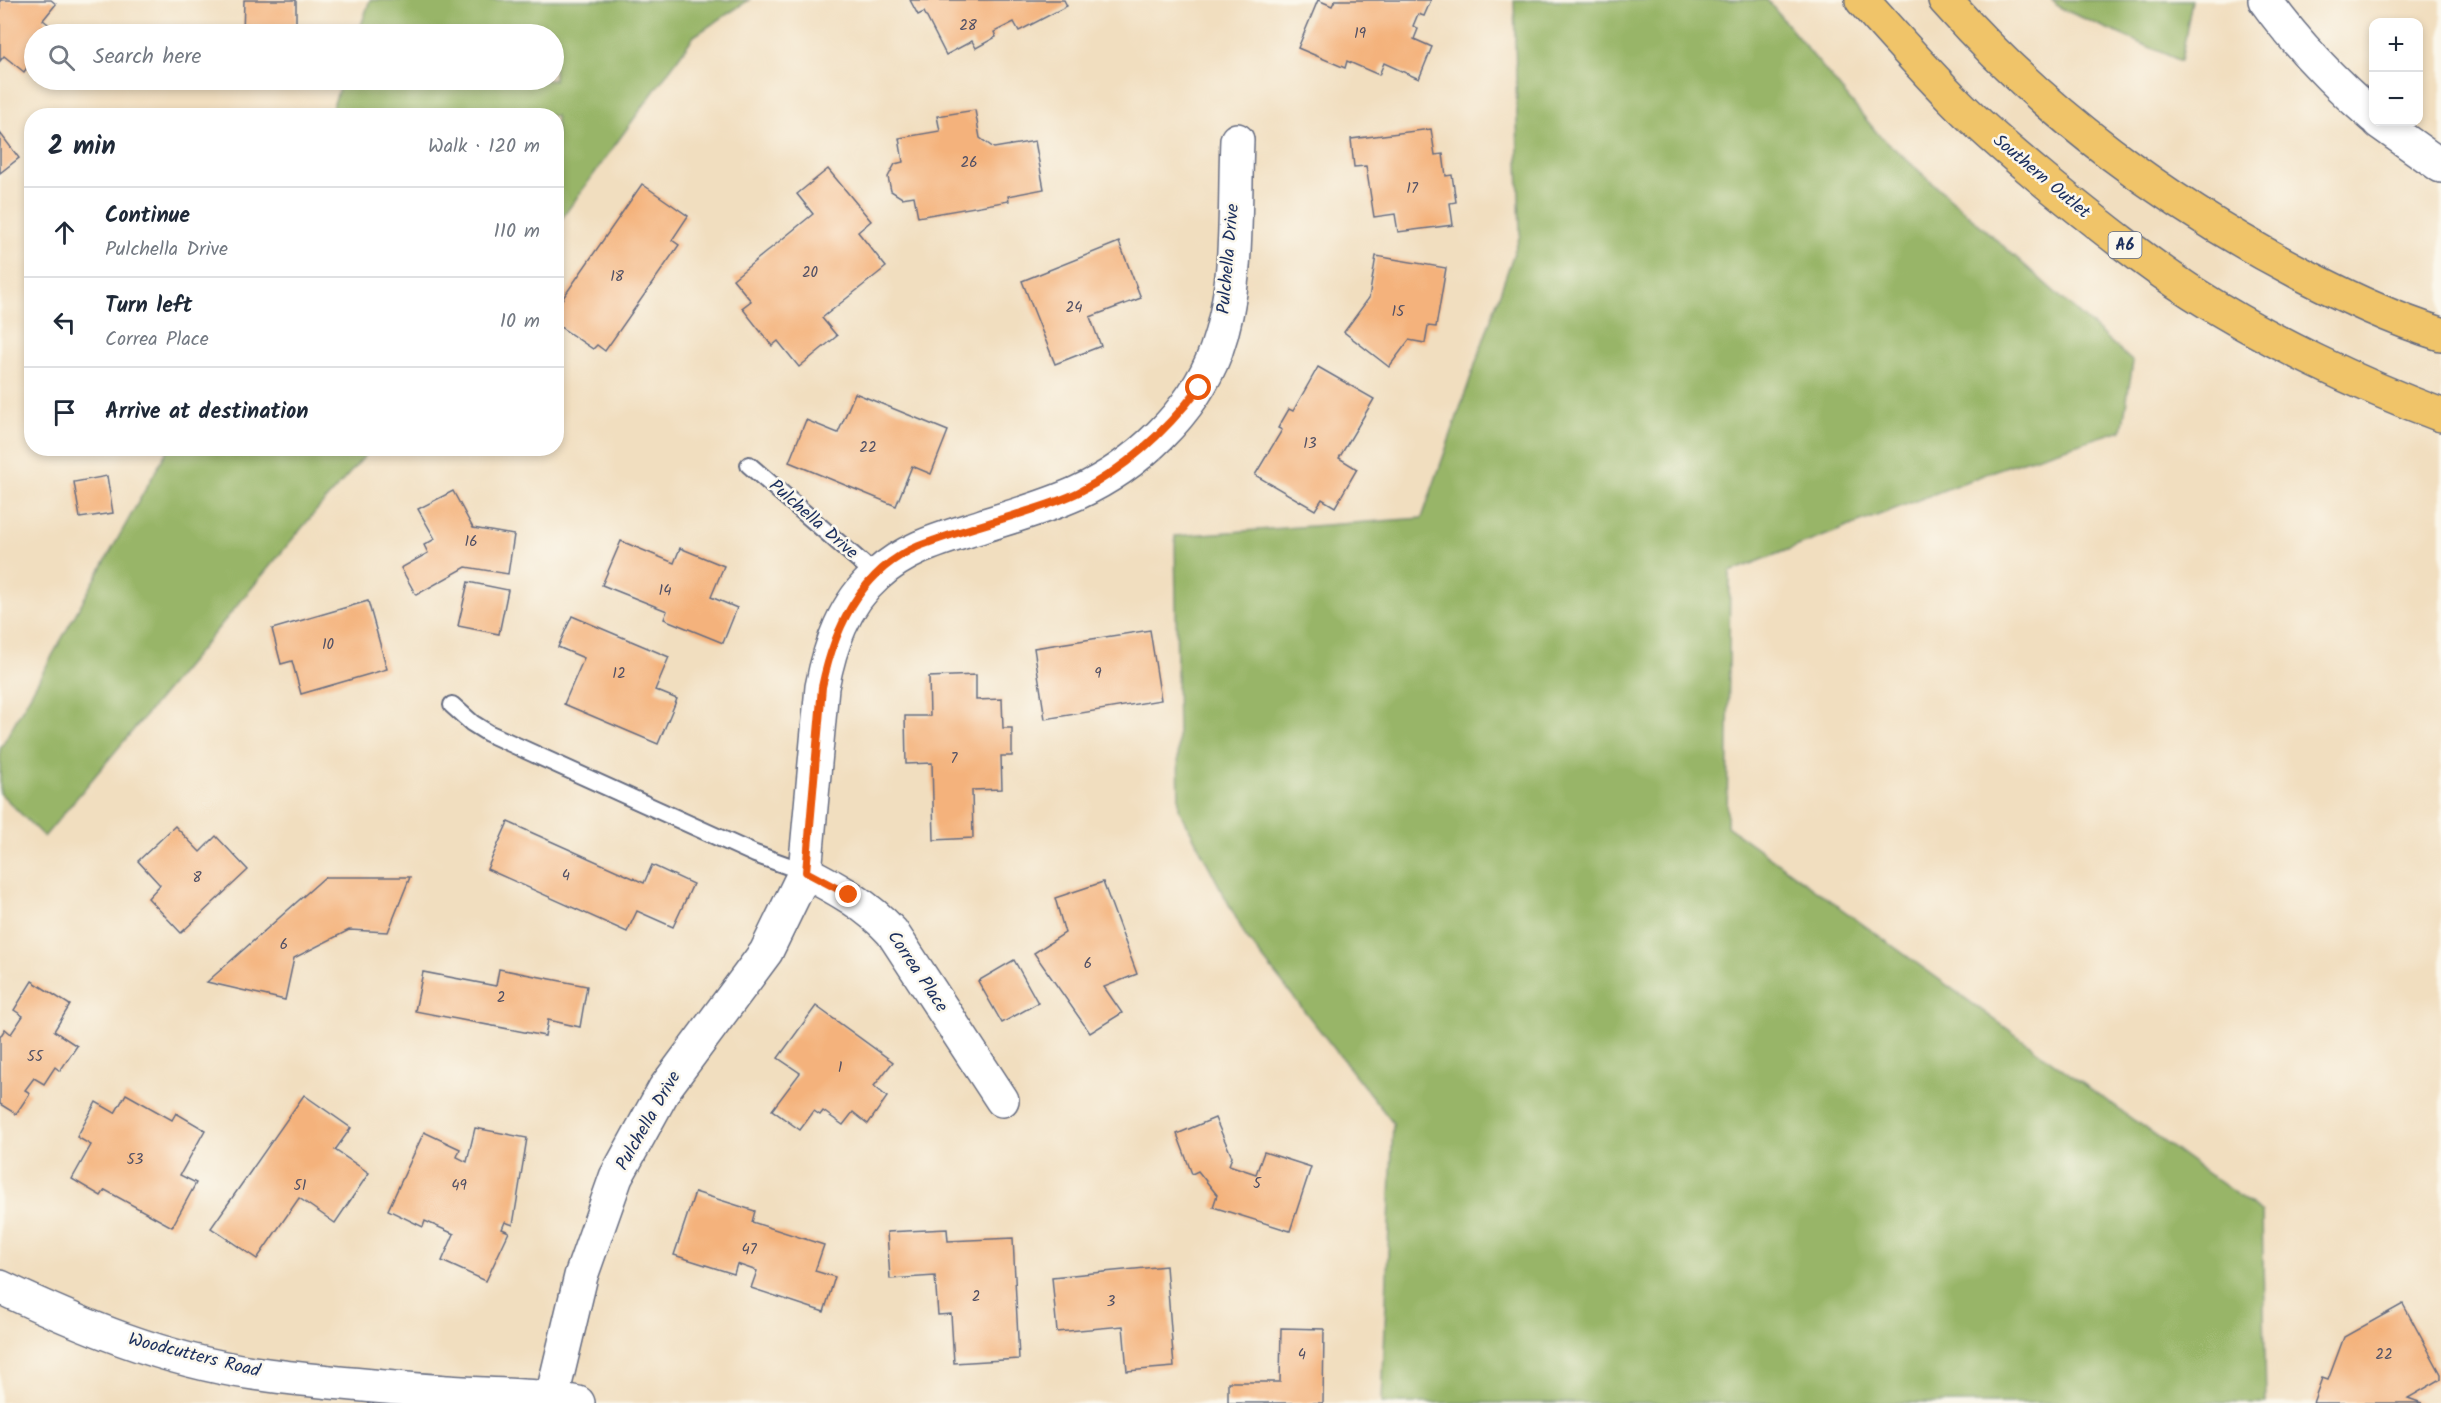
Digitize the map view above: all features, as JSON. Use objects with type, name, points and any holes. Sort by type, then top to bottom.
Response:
[{"type":"highway","name":"Southern Outlet","points":[[1862,0],[1911,56],[1962,108],[2021,162],[2138,255],[2195,294],[2272,338],[2342,374],[2441,415]]},
{"type":"highway","points":[[1945,0],[2022,78],[2086,133],[2143,177],[2271,258],[2338,293],[2417,327],[2441,334]]},
{"type":"street","points":[[2265,0],[2315,62],[2369,114]]},
{"type":"street","points":[[2385,126],[2441,166]]},
{"type":"street","name":"Pulchella Drive","points":[[565,1400],[581,1276],[616,1177],[665,1088],[766,952],[806,872],[822,687],[828,657],[839,628],[854,601],[876,575],[918,547],[1046,505],[1078,492],[1125,464],[1177,417],[1199,388],[1216,351],[1227,314],[1232,272],[1237,140]]},
{"type":"street","name":"Correa Place","points":[[806,872],[857,900],[874,912],[892,932],[1002,1100]]},
{"type":"street","name":"Woodcutters Road","points":[[0,1287],[70,1320],[160,1352],[251,1373],[447,1392],[565,1400]]},
{"type":"lane","name":"Pulchella Drive","points":[[749,465],[876,575]]},
{"type":"lane","points":[[453,705],[472,723],[488,733],[755,854],[806,872]]},
{"type":"green space","points":[[370,0],[749,0],[694,36],[564,215],[564,108],[332,108],[339,90],[564,90],[564,24],[362,24]]},
{"type":"green space","points":[[1514,0],[1767,0],[1878,134],[2133,362],[2122,430],[2007,466],[1730,572],[1727,826],[2262,1213],[2266,1403],[1382,1403],[1393,1123],[1246,937],[1179,809],[1175,536],[1422,518],[1520,235]]},
{"type":"green space","points":[[2052,0],[2192,0],[2181,61],[2060,8]]},
{"type":"green space","points":[[164,456],[365,456],[316,511],[44,837],[0,793],[0,749]]},
{"type":"building","points":[[0,0],[51,0],[56,4],[43,20],[48,24],[24,24],[24,72],[4,56],[0,61]]},
{"type":"building","points":[[244,0],[296,0],[296,24],[243,24]]},
{"type":"building","points":[[910,0],[1064,0],[1067,6],[1019,31],[1014,22],[994,32],[996,37],[976,48],[972,41],[946,55],[924,12],[918,15]]},
{"type":"building","points":[[1318,0],[1332,6],[1335,0],[1431,0],[1424,16],[1418,14],[1413,26],[1418,29],[1414,39],[1432,47],[1419,79],[1384,63],[1379,75],[1347,61],[1345,68],[1298,48]]},
{"type":"building","points":[[975,110],[980,138],[994,148],[1035,141],[1044,189],[1008,196],[1009,201],[918,217],[914,196],[902,198],[891,191],[888,177],[895,164],[903,162],[899,138],[940,131],[937,116]]},
{"type":"building","points":[[1431,129],[1435,155],[1443,154],[1446,176],[1452,175],[1456,202],[1450,203],[1453,225],[1398,232],[1395,214],[1374,217],[1366,166],[1354,167],[1351,139]]},
{"type":"building","points":[[0,133],[19,158],[0,173]]},
{"type":"building","points":[[828,169],[871,221],[858,232],[886,267],[822,318],[837,336],[799,367],[778,341],[772,346],[742,308],[751,301],[733,279],[813,214],[797,194]]},
{"type":"building","points":[[642,184],[688,216],[672,240],[679,245],[605,351],[597,345],[593,349],[564,329],[564,296]]},
{"type":"building","points":[[1119,242],[1141,298],[1090,317],[1101,346],[1055,364],[1022,281]]},
{"type":"building","points":[[1376,256],[1446,268],[1436,327],[1428,326],[1425,343],[1409,340],[1389,367],[1344,332],[1369,298]]},
{"type":"building","points":[[1318,367],[1374,399],[1339,458],[1357,469],[1335,507],[1322,499],[1315,510],[1255,475],[1282,430],[1278,428],[1289,409],[1293,411]]},
{"type":"building","points":[[855,393],[948,431],[931,474],[912,466],[896,506],[789,462],[806,420],[838,433]]},
{"type":"building","points":[[107,476],[113,513],[80,518],[74,482]]},
{"type":"building","points":[[453,491],[473,528],[514,535],[508,574],[466,567],[416,595],[401,568],[428,553],[424,545],[435,539],[418,509]]},
{"type":"building","points":[[621,541],[674,563],[680,548],[724,566],[711,597],[737,608],[723,643],[664,619],[667,611],[602,585]]},
{"type":"building","points":[[468,582],[508,590],[499,634],[458,626]]},
{"type":"building","points":[[368,601],[387,669],[301,694],[292,661],[281,664],[272,629]]},
{"type":"building","points":[[572,616],[669,657],[655,690],[677,699],[658,744],[564,704],[584,658],[558,647]]},
{"type":"building","points":[[1150,630],[1161,700],[1045,719],[1034,648]]},
{"type":"building","points":[[976,675],[976,700],[1002,699],[1003,728],[1012,728],[1012,756],[1001,756],[1002,789],[972,790],[973,838],[934,840],[932,763],[906,764],[905,716],[930,716],[929,677]]},
{"type":"building","points":[[508,822],[644,883],[652,865],[693,884],[673,927],[637,911],[627,932],[487,869]]},
{"type":"building","points":[[175,826],[200,852],[216,836],[248,870],[181,933],[148,898],[160,885],[138,861]]},
{"type":"building","points":[[325,877],[410,877],[388,932],[349,930],[294,958],[285,1000],[207,982]]},
{"type":"building","points":[[1103,882],[1137,974],[1104,987],[1122,1013],[1090,1033],[1034,953],[1065,933],[1055,898]]},
{"type":"building","points":[[1014,960],[1038,1003],[1002,1023],[978,981]]},
{"type":"building","points":[[499,969],[587,986],[580,1027],[548,1020],[545,1036],[415,1011],[423,972],[496,986]]},
{"type":"building","points":[[32,981],[70,1005],[54,1031],[77,1046],[60,1071],[55,1067],[44,1084],[34,1078],[25,1090],[30,1093],[16,1114],[0,1104],[0,1037],[5,1029],[11,1034],[23,1016],[14,1010]]},
{"type":"building","points":[[816,1006],[893,1062],[874,1086],[887,1097],[868,1124],[853,1112],[843,1125],[823,1111],[820,1115],[814,1111],[800,1130],[772,1110],[800,1073],[778,1058]]},
{"type":"building","points":[[126,1094],[172,1120],[176,1113],[205,1130],[180,1175],[196,1183],[172,1227],[105,1190],[101,1196],[72,1179],[91,1145],[77,1137],[96,1102],[115,1113]]},
{"type":"building","points":[[304,1095],[351,1128],[335,1150],[369,1173],[335,1223],[299,1198],[257,1259],[211,1228]]},
{"type":"building","points":[[1215,1118],[1232,1157],[1229,1165],[1256,1174],[1264,1152],[1311,1167],[1290,1231],[1213,1207],[1217,1195],[1198,1171],[1192,1174],[1177,1134]]},
{"type":"building","points":[[475,1128],[527,1138],[513,1225],[505,1222],[502,1229],[509,1232],[486,1281],[442,1261],[454,1234],[425,1221],[423,1227],[388,1210],[424,1132],[460,1149],[457,1157],[467,1162]]},
{"type":"building","points":[[695,1192],[755,1211],[752,1222],[824,1245],[815,1271],[835,1277],[824,1312],[751,1288],[757,1271],[737,1264],[734,1274],[674,1255]]},
{"type":"building","points":[[947,1229],[948,1241],[1013,1238],[1019,1359],[954,1363],[951,1314],[938,1315],[935,1276],[890,1279],[887,1232]]},
{"type":"building","points":[[1166,1266],[1174,1367],[1127,1371],[1123,1326],[1057,1332],[1052,1277]]},
{"type":"building","points":[[2403,1304],[2441,1374],[2441,1379],[2408,1398],[2422,1403],[2313,1403],[2322,1378],[2328,1380],[2344,1337]]},
{"type":"building","points":[[1281,1328],[1324,1329],[1323,1403],[1228,1403],[1228,1382],[1280,1382]]},
{"type":"route","points":[[849,895],[806,872],[822,687],[828,657],[839,628],[854,601],[876,575],[918,547],[1046,505],[1078,492],[1112,474],[1144,449],[1177,417],[1199,388]]}]
